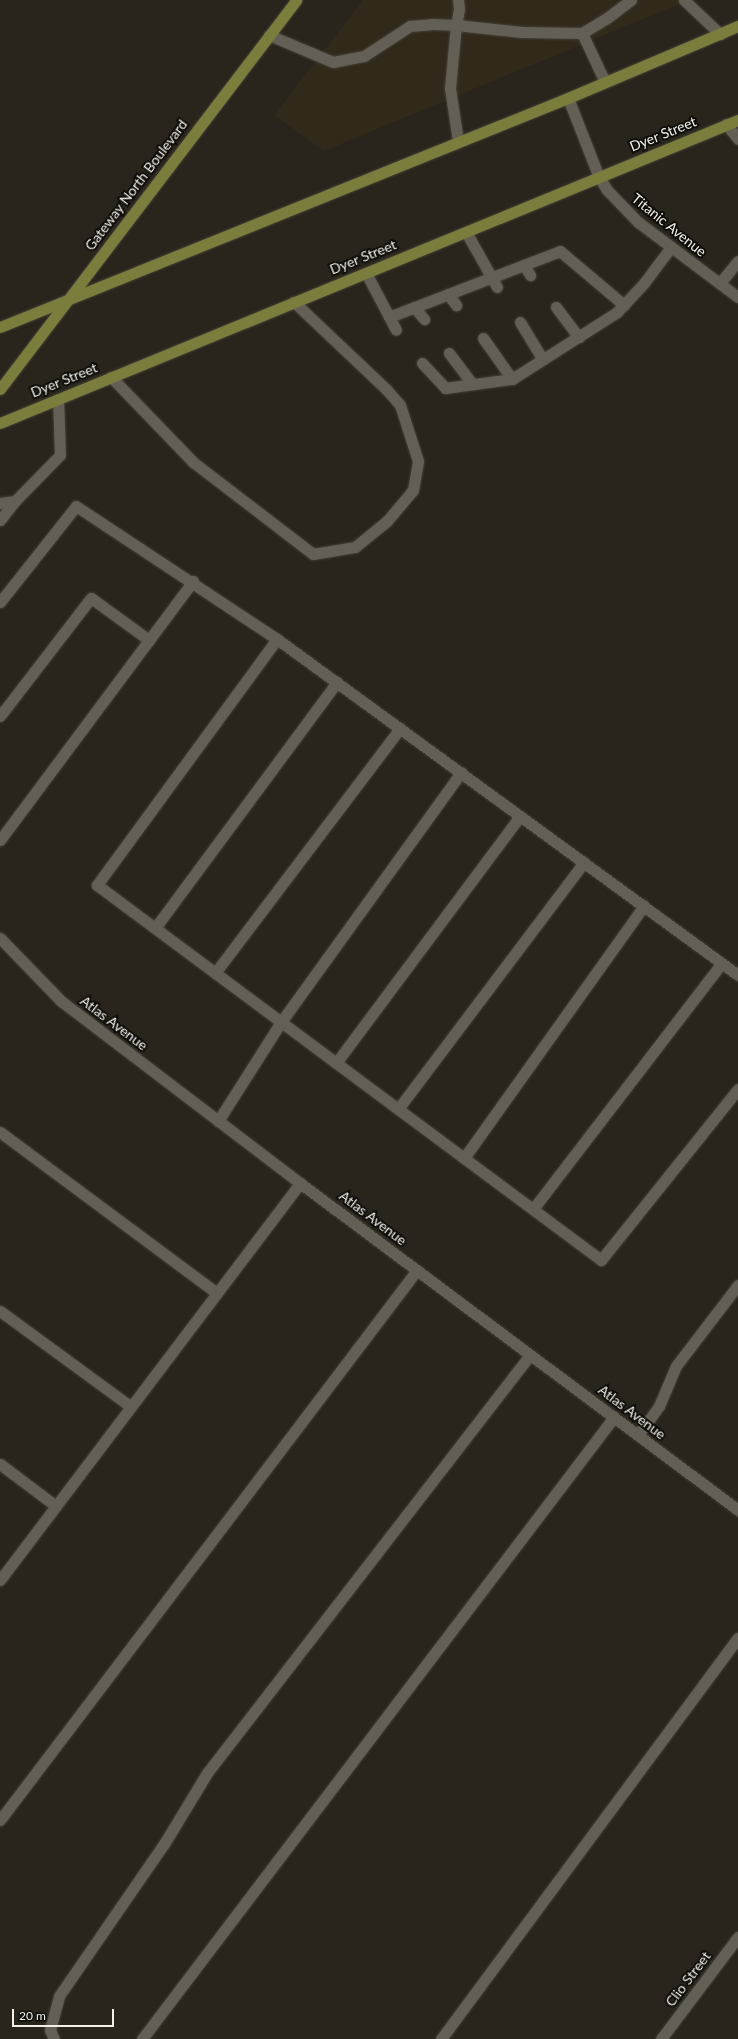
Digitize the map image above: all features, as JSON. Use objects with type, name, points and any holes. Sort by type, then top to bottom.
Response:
[{"type":"main road","name":"Gateway North Boulevard","points":[[0,389],[296,0]]},
{"type":"main road","points":[[0,327],[68,298],[568,98],[738,26]]},
{"type":"main road","name":"Dyer Street","points":[[0,423],[738,120]]},
{"type":"street","points":[[269,35],[333,62],[364,56],[410,26],[431,24],[522,32],[582,32],[607,18],[631,0]]},
{"type":"street","points":[[684,0],[720,34]]},
{"type":"street","points":[[458,141],[450,88],[456,25],[461,3]]},
{"type":"street","points":[[582,32],[605,82]]},
{"type":"street","name":"Titanic Avenue","points":[[568,98],[599,177],[607,190],[638,222],[738,297]]},
{"type":"street","points":[[726,124],[738,139]]},
{"type":"street","points":[[466,232],[495,282]]},
{"type":"street","points":[[422,363],[445,388],[512,379],[617,312],[644,283],[671,247]]},
{"type":"street","points":[[389,317],[448,294],[495,282],[524,265],[560,251],[624,305]]},
{"type":"street","points":[[720,283],[738,261]]},
{"type":"street","points":[[524,265],[530,274]]},
{"type":"street","points":[[366,273],[396,330]]},
{"type":"street","points":[[448,294],[456,305]]},
{"type":"street","points":[[111,377],[193,462],[313,554],[355,547],[387,521],[413,490],[418,461],[400,406],[386,389],[294,302]]},
{"type":"street","points":[[414,307],[424,319]]},
{"type":"street","points":[[556,307],[579,337]]},
{"type":"street","points":[[520,322],[543,360]]},
{"type":"street","points":[[483,338],[512,379]]},
{"type":"street","points":[[449,353],[472,384]]},
{"type":"street","points":[[0,520],[15,501],[60,455],[58,399]]},
{"type":"street","points":[[0,503],[15,501]]},
{"type":"street","points":[[0,602],[76,506],[193,581],[277,639],[738,974]]},
{"type":"street","points":[[0,840],[193,581]]},
{"type":"street","points":[[0,716],[91,598],[149,640]]},
{"type":"street","points":[[277,639],[98,885],[601,1260],[738,1090]]},
{"type":"street","points":[[155,928],[337,682]]},
{"type":"street","points":[[215,973],[400,728]]},
{"type":"street","points":[[218,1120],[281,1022],[460,772]]},
{"type":"street","points":[[336,1063],[520,816]]},
{"type":"street","points":[[398,1109],[584,862]]},
{"type":"street","points":[[464,1158],[644,906]]},
{"type":"street","name":"Atlas Avenue","points":[[0,938],[61,1001],[300,1183],[738,1510]]},
{"type":"street","points":[[533,1209],[722,963]]},
{"type":"street","points":[[0,1132],[217,1293]]},
{"type":"street","points":[[0,1580],[300,1183]]},
{"type":"street","points":[[0,1820],[417,1270]]},
{"type":"street","points":[[638,1435],[659,1406],[676,1366],[738,1285]]},
{"type":"street","points":[[0,1311],[131,1408]]},
{"type":"street","points":[[54,2039],[50,2030],[58,1996],[164,1844],[207,1773],[530,1355]]},
{"type":"street","points":[[142,2039],[614,1417]]},
{"type":"street","points":[[0,1464],[56,1506]]},
{"type":"street","points":[[442,2039],[738,1638]]},
{"type":"street","name":"Clio Street","points":[[661,2039],[738,1937]]},
{"type":"shaded area","points":[[363,0],[689,0],[324,151],[274,115]]}]
